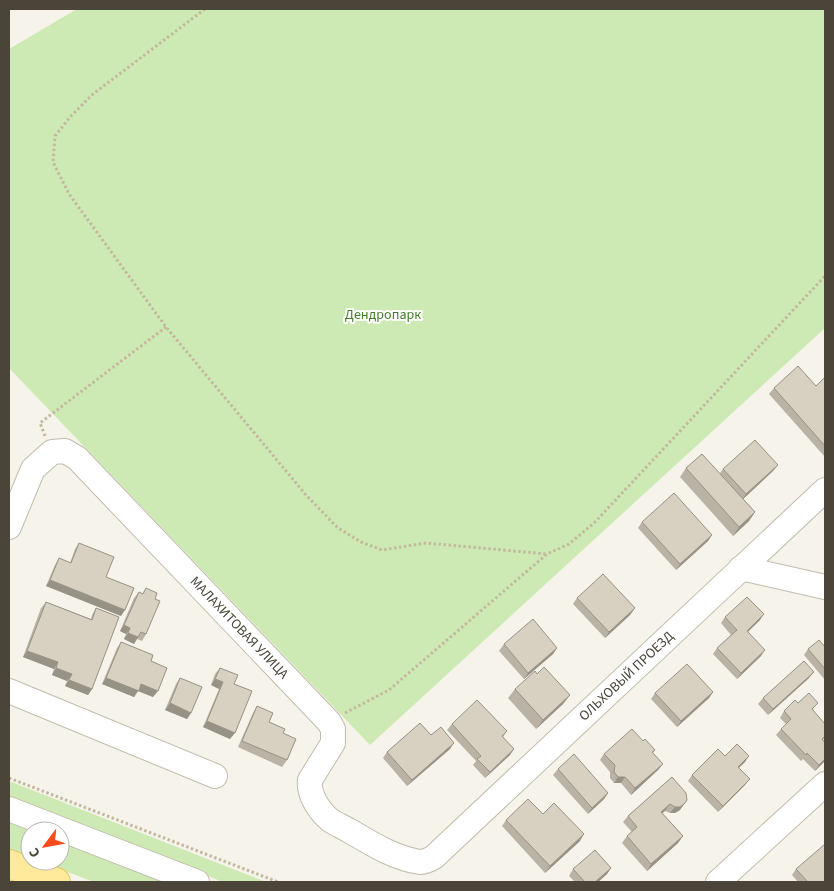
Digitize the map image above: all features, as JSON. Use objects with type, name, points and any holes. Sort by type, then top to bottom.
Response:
[{"type":"main road","points":[[9,864],[56,882]]},
{"type":"street","name":"МАЛАХИТОВАЯ УЛИЦА","points":[[9,527],[32,469],[52,452],[64,452],[77,458],[330,722]]},
{"type":"street","name":"ОЛЬХОВЫЙ ПРОЕЗД","points":[[330,722],[333,729],[333,743],[310,780],[309,786],[318,806],[330,820],[384,851],[420,862],[427,861],[434,857],[825,490]]},
{"type":"street","points":[[741,568],[825,586]]},
{"type":"street","points":[[9,691],[215,776]]},
{"type":"street","points":[[718,882],[825,784]]},
{"type":"street","points":[[9,809],[197,882]]},
{"type":"path","points":[[204,9],[94,94],[70,117],[55,136],[52,162],[69,194],[166,327],[306,495],[338,528],[361,542],[382,550],[426,543],[547,554]]},
{"type":"path","points":[[330,722],[389,690],[547,554],[569,544],[595,522],[825,276]]},
{"type":"path","points":[[52,414],[166,327]]},
{"type":"path","points":[[9,778],[278,882]]},
{"type":"green space","name":"Дендропарк","points":[[77,9],[825,9],[825,328],[370,745],[9,368],[9,49]]},
{"type":"green space","points":[[9,781],[266,882],[223,882],[70,823],[70,821],[9,799]]},
{"type":"green space","points":[[9,817],[20,821],[20,853],[9,849]]},
{"type":"green space","points":[[70,841],[175,882],[94,882],[65,871],[70,871]]},
{"type":"building","points":[[798,366],[816,386],[825,377],[825,446],[774,388]]},
{"type":"building","points":[[755,440],[778,465],[746,494],[723,469]]},
{"type":"building","points":[[702,454],[755,512],[739,527],[686,468]]},
{"type":"building","points":[[674,493],[712,535],[680,564],[642,522]]},
{"type":"building","points":[[79,543],[114,557],[106,577],[134,588],[125,610],[50,580],[59,558],[71,563]]},
{"type":"building","points":[[603,574],[635,608],[609,632],[577,598]]},
{"type":"building","points":[[146,588],[157,593],[155,599],[160,601],[146,634],[141,632],[138,637],[128,633],[130,628],[124,625],[139,592],[143,594]]},
{"type":"building","points":[[747,597],[764,614],[747,631],[765,650],[741,673],[717,648],[737,630],[725,617]]},
{"type":"building","points":[[46,602],[92,620],[96,608],[119,617],[92,689],[69,680],[72,674],[56,668],[58,662],[27,651]]},
{"type":"building","points":[[533,619],[557,648],[528,673],[504,644]]},
{"type":"building","points":[[819,640],[825,647],[825,669],[808,649]]},
{"type":"building","points":[[121,642],[153,655],[151,661],[167,668],[158,691],[141,684],[139,691],[106,678]]},
{"type":"building","points":[[804,661],[814,672],[773,709],[763,698]]},
{"type":"building","points":[[687,664],[713,692],[681,721],[655,693]]},
{"type":"building","points":[[544,667],[570,695],[543,720],[515,689],[535,671],[537,674]]},
{"type":"building","points":[[220,668],[238,675],[234,684],[252,691],[235,733],[207,721],[223,682],[215,679]]},
{"type":"building","points":[[180,678],[202,687],[191,713],[170,703]]},
{"type":"building","points":[[809,693],[818,703],[812,709],[825,724],[825,736],[822,739],[825,743],[825,759],[819,765],[807,753],[806,755],[781,729],[791,719],[784,711],[795,700],[798,703]]},
{"type":"building","points":[[477,700],[507,731],[502,736],[514,749],[490,772],[477,759],[481,756],[452,724]]},
{"type":"building","points":[[257,706],[273,713],[269,722],[285,729],[283,733],[296,739],[287,760],[242,741]]},
{"type":"building","points":[[420,723],[431,735],[441,727],[454,743],[412,780],[387,752]]},
{"type":"building","points":[[632,729],[655,750],[652,752],[663,764],[635,788],[625,777],[618,777],[614,772],[615,765],[604,754]]},
{"type":"building","points":[[737,744],[749,756],[738,767],[750,779],[723,806],[692,775],[718,749],[725,756]]},
{"type":"building","points":[[574,754],[608,793],[592,808],[558,769]]},
{"type":"building","points":[[672,777],[686,793],[687,800],[680,807],[670,804],[661,812],[683,836],[651,864],[627,836],[637,827],[628,816]]},
{"type":"building","points":[[528,799],[543,814],[554,803],[584,834],[550,866],[506,820]]},
{"type":"building","points":[[825,844],[825,882],[808,882],[796,869]]},
{"type":"building","points":[[595,850],[611,868],[595,882],[585,882],[573,869]]}]
